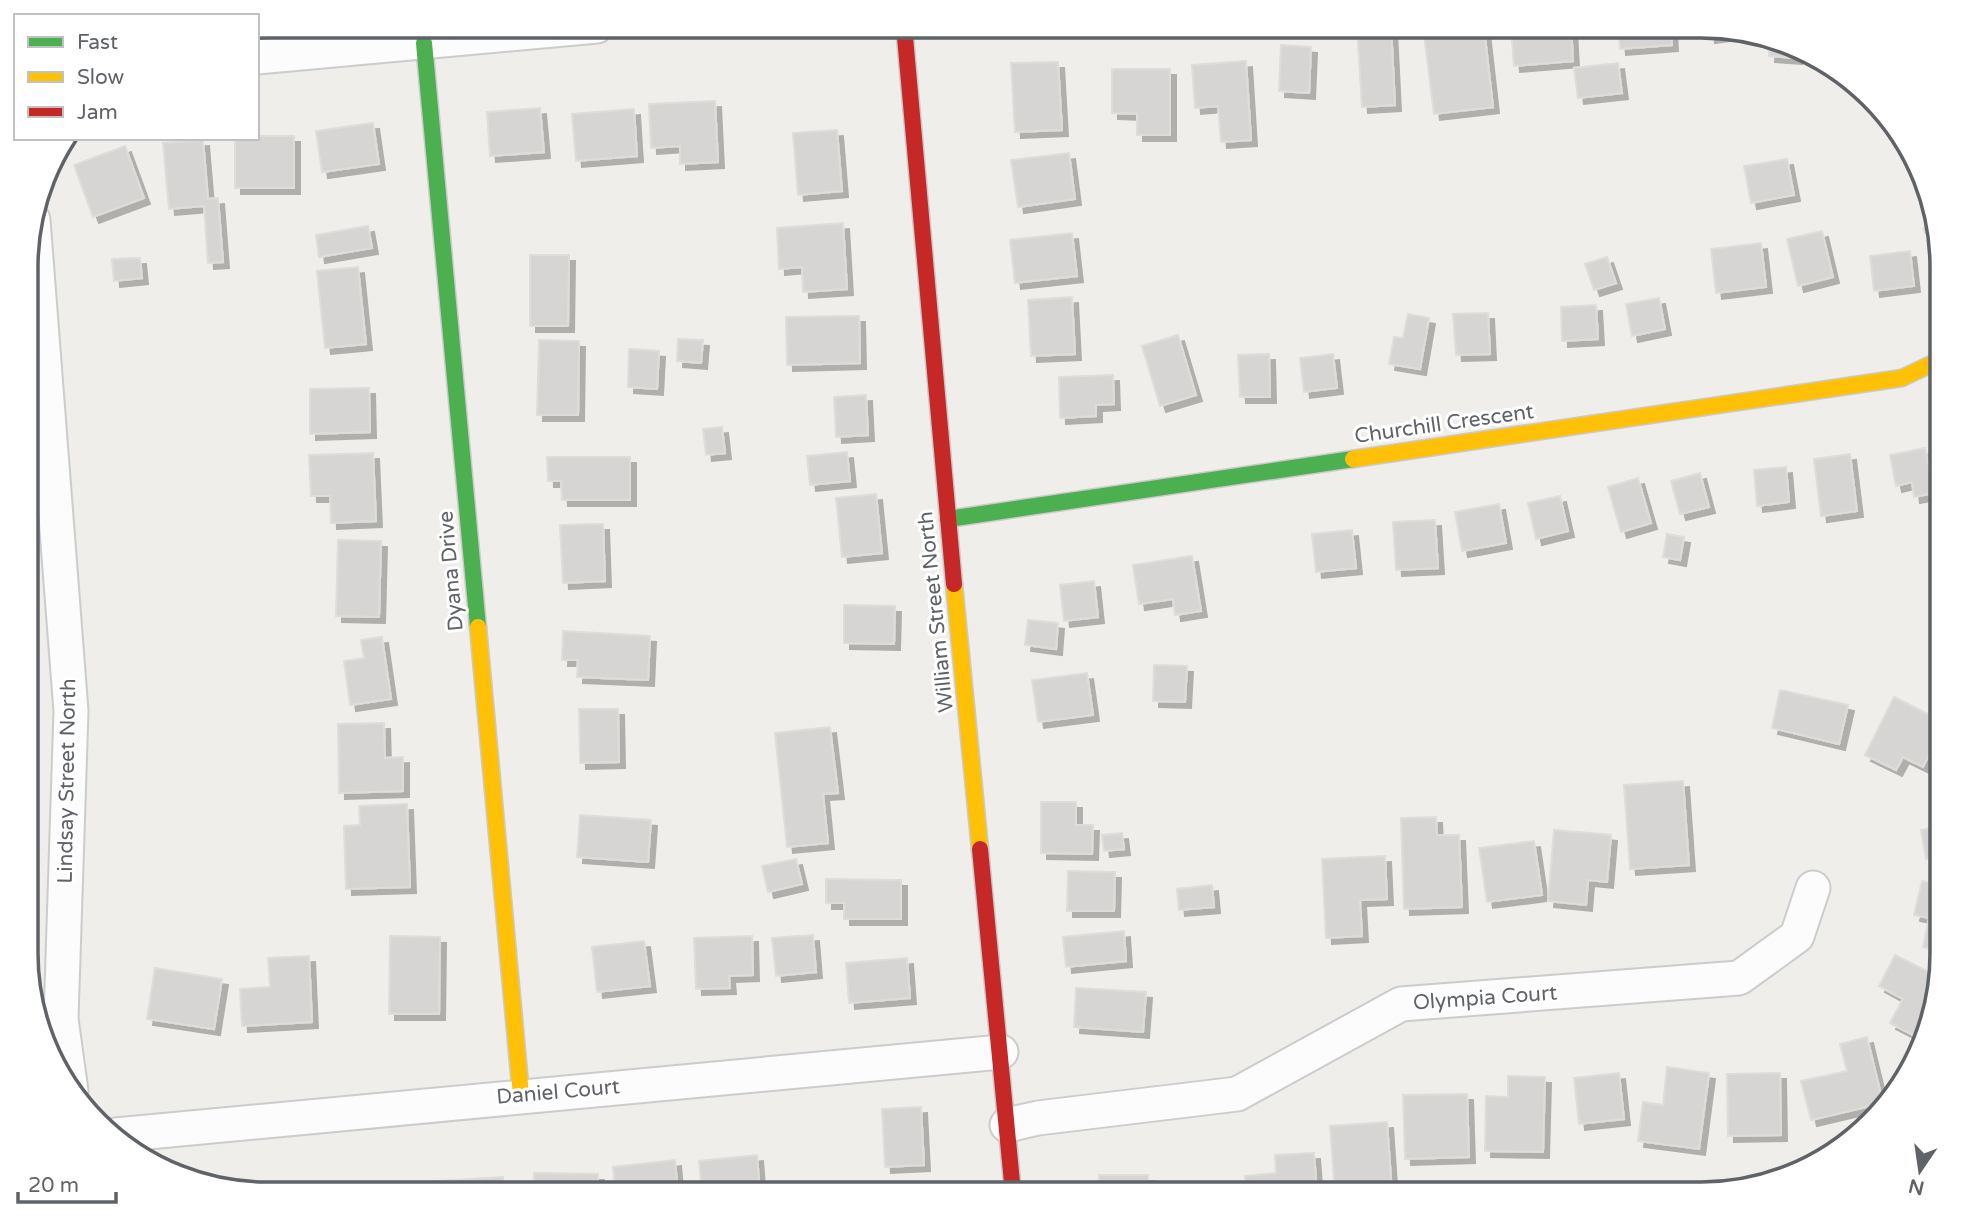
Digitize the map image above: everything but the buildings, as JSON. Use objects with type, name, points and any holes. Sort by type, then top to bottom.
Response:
[{"type":"street","points":[[259,57],[475,38]]},
{"type":"street","name":"William Street North","points":[[905,38],[1012,1181]]},
{"type":"street","name":"Dyana Drive","points":[[424,43],[521,1095]]},
{"type":"street","name":"Lindsay Street North","points":[[38,285],[71,711],[52,1021],[59,1045]]},
{"type":"street","name":"Churchill Crescent","points":[[948,519],[1902,378],[1930,365]]},
{"type":"street","name":"Olympia Court","points":[[1007,1125],[1237,1094],[1401,1004],[1739,978],[1797,936],[1813,888]]},
{"type":"street","name":"Daniel Court","points":[[129,1135],[521,1095],[1001,1052]]},
{"type":"traffic: fast","points":[[424,43],[478,627]]},
{"type":"traffic: fast","points":[[948,519],[1353,459]]},
{"type":"traffic: slow","points":[[1353,459],[1902,378],[1930,365]]},
{"type":"traffic: slow","points":[[954,584],[980,849]]},
{"type":"traffic: slow","points":[[478,627],[521,1095]]},
{"type":"traffic: jam","points":[[905,38],[954,584]]},
{"type":"traffic: jam","points":[[980,849],[1012,1181]]}]
